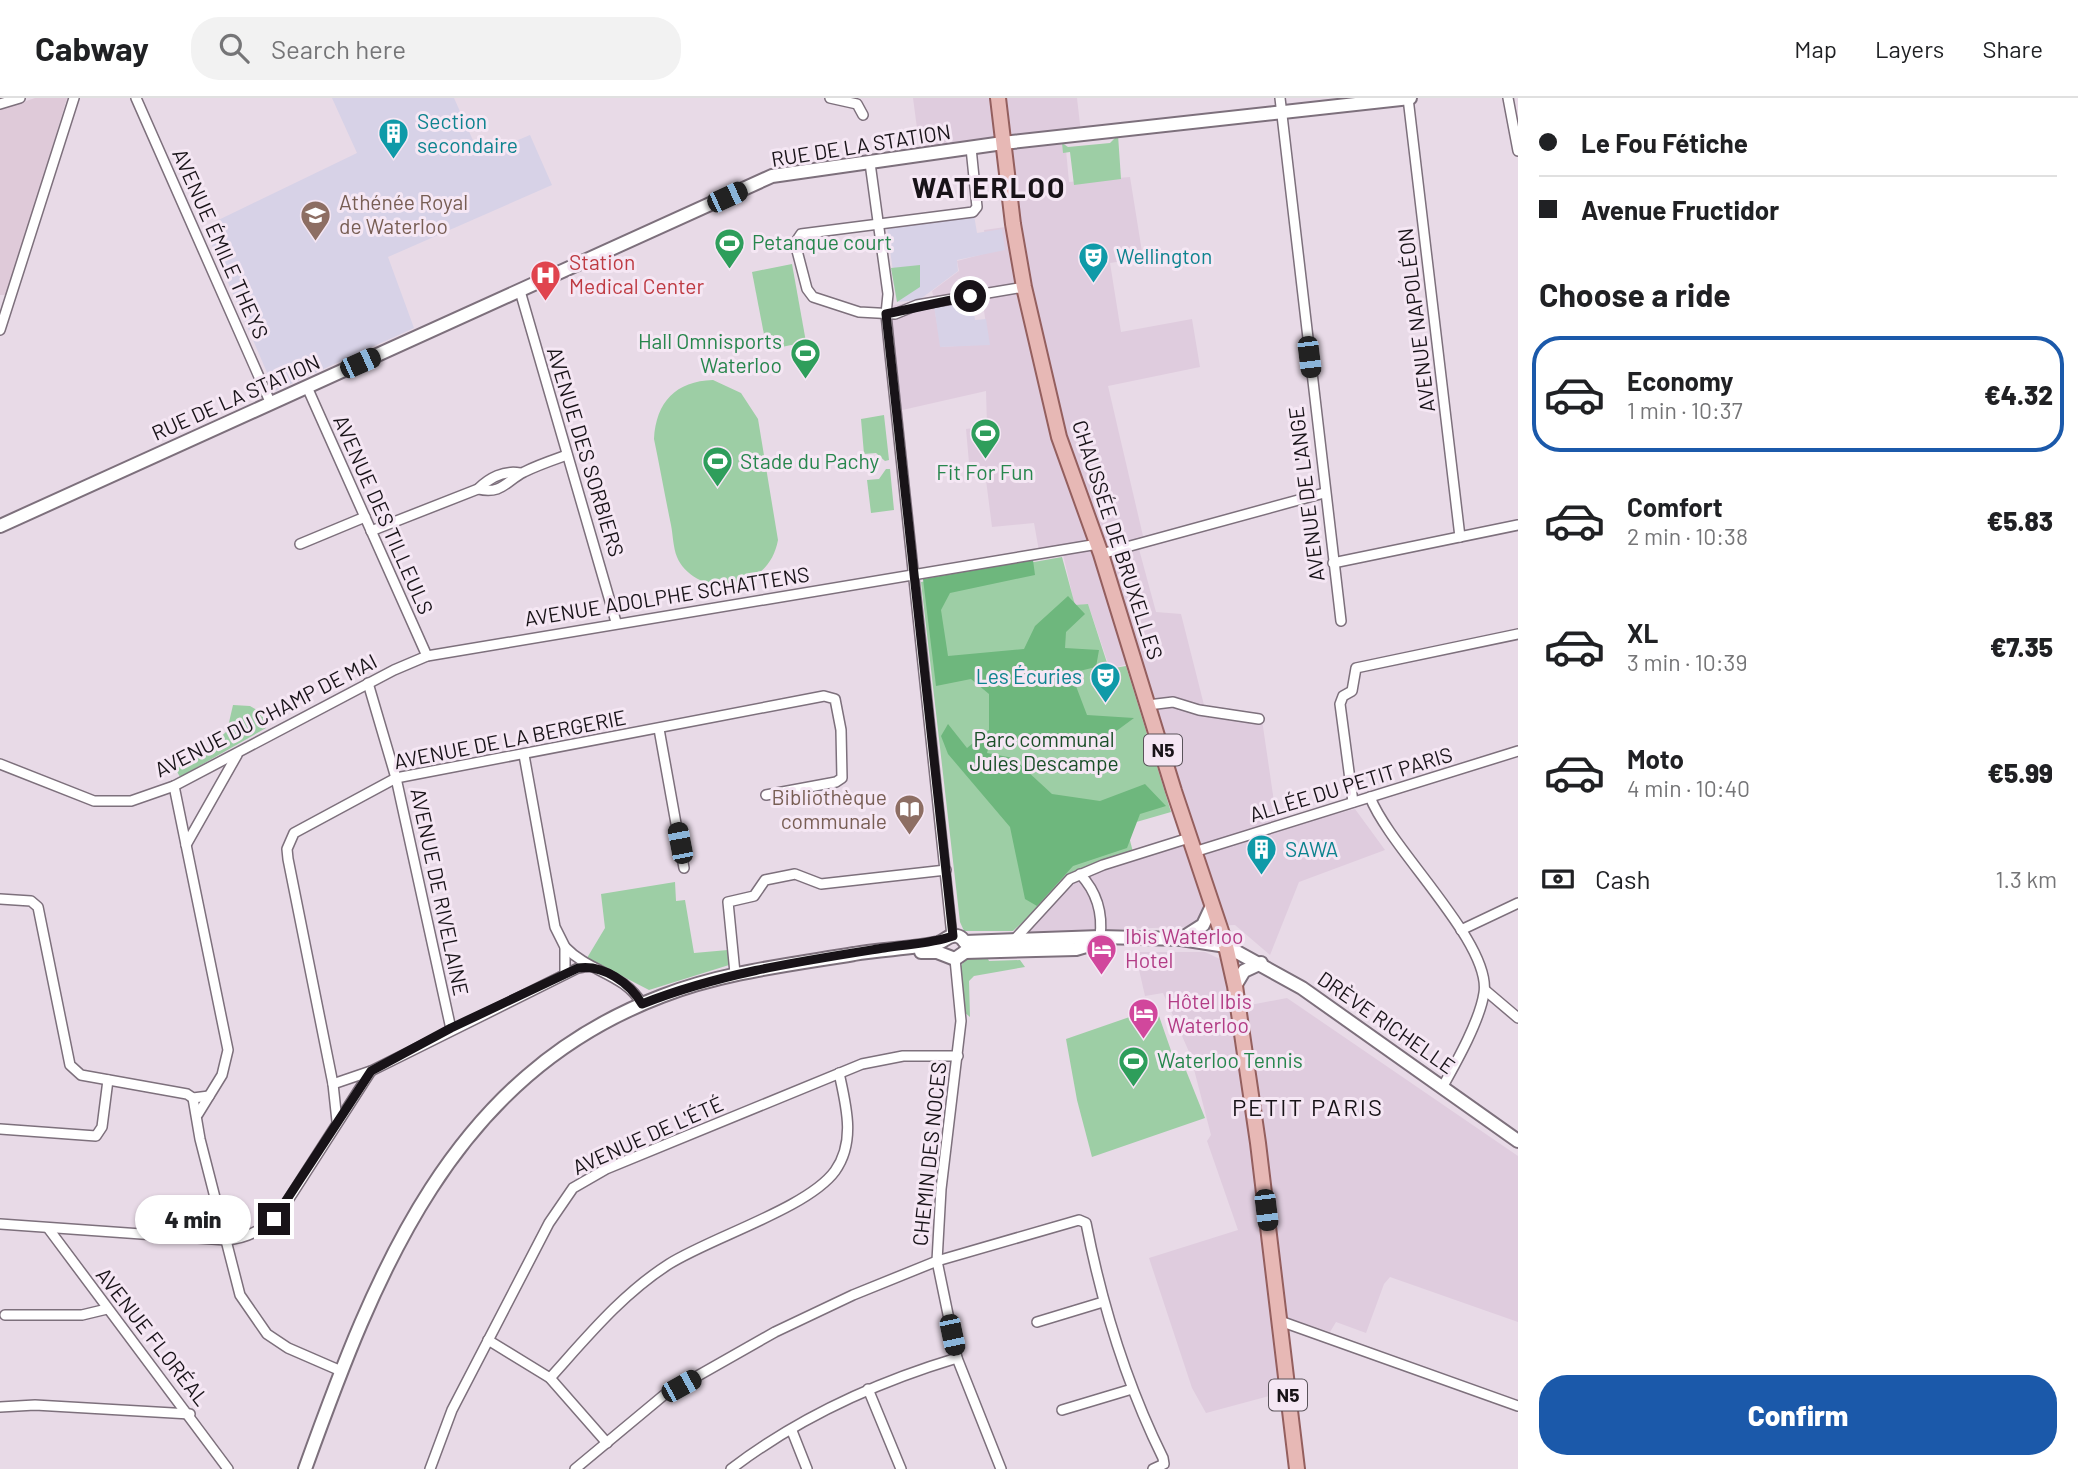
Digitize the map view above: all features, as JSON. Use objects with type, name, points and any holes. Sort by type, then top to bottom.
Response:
[{"type":"main road","name":"CHAUSSÉE DE BRUXELLES","points":[[998,98],[1024,287],[1059,437],[1099,549],[1211,908],[1226,946],[1235,986],[1297,1469]]},
{"type":"main road","name":"RUE DE LA STATION","points":[[0,526],[772,176],[1003,143],[1409,98]]},
{"type":"main road","points":[[1181,939],[1203,925],[1211,908]]},
{"type":"main road","points":[[955,947],[1076,949],[1104,938]]},
{"type":"main road","points":[[305,1469],[341,1371],[383,1270],[412,1216],[454,1152],[477,1124],[502,1097],[555,1052],[594,1027],[642,1004],[735,973],[853,954],[1014,940],[1104,938]]},
{"type":"main road","name":"DRÈVE RICHELLE","points":[[1104,938],[1181,939],[1226,946],[1261,963],[1302,988],[1518,1141]]},
{"type":"main road","points":[[1235,986],[1244,971],[1261,963]]},
{"type":"street","points":[[0,104],[20,98]]},
{"type":"street","points":[[0,330],[74,98]]},
{"type":"street","name":"AVENUE ÉMILE THEYS","points":[[136,98],[271,404]]},
{"type":"street","points":[[830,98],[857,104],[863,115]]},
{"type":"street","name":"AVENUE DE L'ANGE","points":[[1280,98],[1341,621]]},
{"type":"street","name":"AVENUE NAPOLÉON","points":[[1409,98],[1460,537]]},
{"type":"street","points":[[1508,98],[1518,152]]},
{"type":"street","points":[[971,148],[977,207],[973,212],[801,234],[795,243],[807,289],[813,297],[859,312],[886,314],[917,305],[1024,287]]},
{"type":"street","name":"CHEMIN DES NOCES","points":[[870,163],[888,294],[886,314],[912,575],[955,947],[961,1021],[941,1189],[937,1261],[957,1358],[1001,1469]]},
{"type":"street","name":"AVENUE DES SORBIERS","points":[[520,291],[616,622]]},
{"type":"street","name":"AVENUE DES TILLEULS","points":[[307,387],[427,656]]},
{"type":"street","points":[[371,531],[478,489],[489,492],[512,483],[520,473],[567,455]]},
{"type":"street","name":"AVENUE ADOLPHE SCHATTENS","points":[[427,656],[616,622],[912,575],[1099,549],[1324,493]]},
{"type":"street","points":[[300,544],[365,517]]},
{"type":"street","points":[[1333,563],[1518,524]]},
{"type":"street","points":[[1353,802],[1340,704],[1341,699],[1352,691],[1356,668],[1518,634]]},
{"type":"street","name":"AVENUE DU CHAMP DE MAI","points":[[0,764],[94,801],[131,801],[174,786],[368,683],[427,656]]},
{"type":"street","name":"AVENUE DE RIVELAINE","points":[[368,683],[396,778],[451,1028]]},
{"type":"street","name":"AVENUE DE LA BERGERIE","points":[[337,1121],[333,1084],[287,849],[294,833],[396,778],[824,696],[835,699],[841,730],[842,778],[836,782],[766,794]]},
{"type":"street","points":[[1149,705],[1173,702],[1199,710],[1259,719]]},
{"type":"street","points":[[659,729],[684,868]]},
{"type":"street","name":"ALLÉE DU PETIT PARIS","points":[[1080,874],[1353,802],[1518,751]]},
{"type":"street","points":[[186,845],[238,754]]},
{"type":"street","points":[[524,755],[555,927],[565,947],[589,967],[632,988],[642,1004]]},
{"type":"street","points":[[174,786],[228,1050],[222,1075],[198,1114]]},
{"type":"street","points":[[1370,797],[1385,829],[1461,930],[1482,970],[1485,990],[1481,1007],[1443,1086]]},
{"type":"street","points":[[735,973],[729,902],[754,896],[765,880],[795,874],[821,884],[946,870]]},
{"type":"street","points":[[1014,940],[1070,879],[1080,874],[1093,887],[1104,938]]},
{"type":"street","points":[[0,899],[31,901],[38,907],[71,1065],[81,1075],[187,1094],[193,1098],[198,1114],[198,1130],[240,1295],[267,1334],[288,1348],[341,1371]]},
{"type":"street","points":[[1461,930],[1518,903]]},
{"type":"street","points":[[565,947],[565,974]]},
{"type":"street","points":[[333,1084],[371,1071],[451,1028],[565,974],[589,967]]},
{"type":"street","points":[[1485,990],[1518,1018]]},
{"type":"street","name":"AVENUE DE L'ÉTÉ","points":[[430,1469],[443,1430],[488,1340],[549,1223],[573,1188],[606,1169],[839,1073],[884,1059],[958,1056]]},
{"type":"street","points":[[0,1224],[226,1240],[252,1235],[274,1219],[371,1071]]},
{"type":"street","points":[[551,1378],[621,1301],[656,1273],[699,1247],[789,1205],[825,1183],[836,1170],[846,1146],[848,1126],[839,1073]]},
{"type":"street","points":[[0,1129],[96,1136],[102,1127],[108,1080]]},
{"type":"street","points":[[193,1098],[209,1096]]},
{"type":"street","points":[[575,1469],[664,1395],[775,1332],[853,1295],[937,1261],[1083,1221],[1086,1223],[1103,1302],[1132,1389],[1163,1458],[1164,1464],[1153,1469]]},
{"type":"street","name":"AVENUE FLORÉAL","points":[[48,1228],[228,1469]]},
{"type":"street","points":[[1037,1322],[1103,1302]]},
{"type":"street","points":[[5,1315],[82,1315],[107,1309]]},
{"type":"street","points":[[1280,1321],[1518,1406]]},
{"type":"street","points":[[488,1340],[551,1378],[607,1443]]},
{"type":"street","points":[[731,1469],[868,1389],[957,1358]]},
{"type":"street","points":[[868,1389],[901,1469]]},
{"type":"street","points":[[1062,1410],[1132,1389]]},
{"type":"street","points":[[0,1407],[35,1405],[190,1415]]},
{"type":"street","points":[[792,1431],[807,1469]]},
{"type":"shaded area","points":[[35,98],[67,98],[8,295],[0,295],[0,110]]},
{"type":"shaded area","name":"Athénée Royal de Waterloo","points":[[332,98],[454,98],[480,156],[530,135],[552,185],[388,257],[414,328],[275,391],[204,227],[357,153]]},
{"type":"shaded area","points":[[913,98],[1077,98],[1081,133],[920,151]]},
{"type":"shaded area","points":[[1065,139],[1069,182],[1130,177],[1143,258],[1110,263],[1121,332],[1192,319],[1200,367],[1108,386],[1143,536],[1136,538],[1156,612],[1181,614],[1205,709],[1261,713],[1278,829],[1355,809],[1385,850],[1299,882],[1270,955],[1235,925],[1014,933],[1089,865],[1193,835],[1138,661],[1110,669],[1088,604],[1075,606],[1061,546],[1039,551],[1034,523],[992,527],[985,472],[970,474],[966,429],[987,426],[986,391],[898,411],[885,306],[933,300],[941,347],[989,344],[981,291],[934,299],[932,291],[959,271],[957,261],[987,253],[984,230],[1020,225],[1012,144]]},
{"type":"shaded area","points":[[974,215],[977,233],[1002,229],[1005,250],[957,260],[958,271],[919,300],[897,302],[887,227]]},
{"type":"shaded area","points":[[972,299],[975,320],[986,319],[990,345],[940,347],[934,305]]},
{"type":"shaded area","points":[[1135,952],[1205,952],[1222,960],[1235,1016],[1250,1005],[1287,998],[1518,1156],[1518,1322],[1390,1277],[1384,1284],[1366,1333],[1336,1322],[1330,1332],[1286,1317],[1295,1389],[1206,1413],[1192,1388],[1149,1258],[1238,1230],[1207,1141],[1211,1135],[1190,1054],[1163,993],[1145,996]]},
{"type":"green space","points":[[1118,135],[1121,179],[1074,185],[1070,152],[1063,153],[1062,143],[1068,147],[1110,143]]},
{"type":"green space","points":[[792,264],[806,342],[767,350],[752,272]]},
{"type":"green space","points":[[920,265],[920,287],[897,302],[891,268]]},
{"type":"green space","name":"Stade du Pachy","points":[[713,380],[741,393],[758,419],[778,540],[774,554],[761,571],[742,583],[724,586],[696,578],[681,565],[677,557],[654,439],[659,414],[670,396],[688,384]]},
{"type":"green space","points":[[884,415],[889,460],[885,461],[876,453],[864,454],[861,419]]},
{"type":"green space","points":[[886,469],[890,469],[894,510],[871,513],[867,480],[879,479]]},
{"type":"green space","name":"Parc communal Jules Descampe","points":[[1062,557],[1075,605],[1088,604],[1109,669],[1126,666],[1171,812],[1126,825],[1133,852],[1072,876],[1013,931],[964,931],[960,922],[921,582]]},
{"type":"green space","points":[[1033,560],[1035,575],[950,593],[941,610],[948,656],[1024,649],[1035,626],[1068,596],[1085,614],[1066,632],[1065,648],[1099,650],[1096,667],[1071,673],[1087,715],[1134,718],[1096,746],[1036,737],[990,742],[987,753],[1013,758],[1052,794],[1100,801],[1145,784],[1166,806],[1140,814],[1127,848],[1073,866],[1037,906],[1025,899],[1010,827],[948,754],[941,736],[948,724],[967,748],[989,730],[989,694],[971,679],[936,686],[923,579]]},
{"type":"green space","points":[[233,705],[250,706],[267,716],[266,728],[180,777],[175,768],[191,763],[196,752],[202,755],[227,731]]},
{"type":"green space","points":[[675,882],[676,901],[685,900],[694,953],[728,950],[729,965],[649,990],[587,958],[605,928],[601,894]]},
{"type":"green space","points":[[987,957],[989,961],[1020,960],[1025,967],[974,976],[969,981],[970,1017],[963,1011],[961,966],[966,958]]},
{"type":"green space","name":"Waterloo Tennis","points":[[1144,1012],[1146,1020],[1159,1016],[1176,1065],[1183,1063],[1205,1118],[1092,1157],[1077,1100],[1066,1039]]},
{"type":"place","name":"Section secondaire","points":[[394,161]]},
{"type":"place","name":"Athénée Royal de Waterloo","points":[[316,242]]},
{"type":"place","name":"Petanque court","points":[[729,270]]},
{"type":"place","name":"Wellington","points":[[1093,284]]},
{"type":"place","name":"Station Medical Center","points":[[546,302]]},
{"type":"place","name":"Hall Omnisports Waterloo","points":[[805,381]]},
{"type":"place","name":"Fit For Fun","points":[[985,460]]},
{"type":"place","name":"Stade du Pachy","points":[[717,489]]},
{"type":"place","name":"Les Écuries","points":[[1105,704]]},
{"type":"place","name":"Bibliothèque communale","points":[[910,837]]},
{"type":"place","name":"SAWA","points":[[1262,877]]},
{"type":"place","name":"Ibis Waterloo Hotel","points":[[1102,976]]},
{"type":"place","name":"Hôtel Ibis Waterloo","points":[[1144,1041]]},
{"type":"place","name":"Waterloo Tennis","points":[[1134,1088]]},
{"type":"district","name":"WATERLOO","points":[[989,188]]},
{"type":"district","name":"PETIT PARIS","points":[[1308,1108]]},
{"type":"route","points":[[274,1219],[371,1071],[451,1028],[578,968],[589,967],[626,984],[632,988],[642,1004],[735,973],[886,947],[937,943],[953,936],[886,314],[895,314],[917,305],[970,296]]}]
